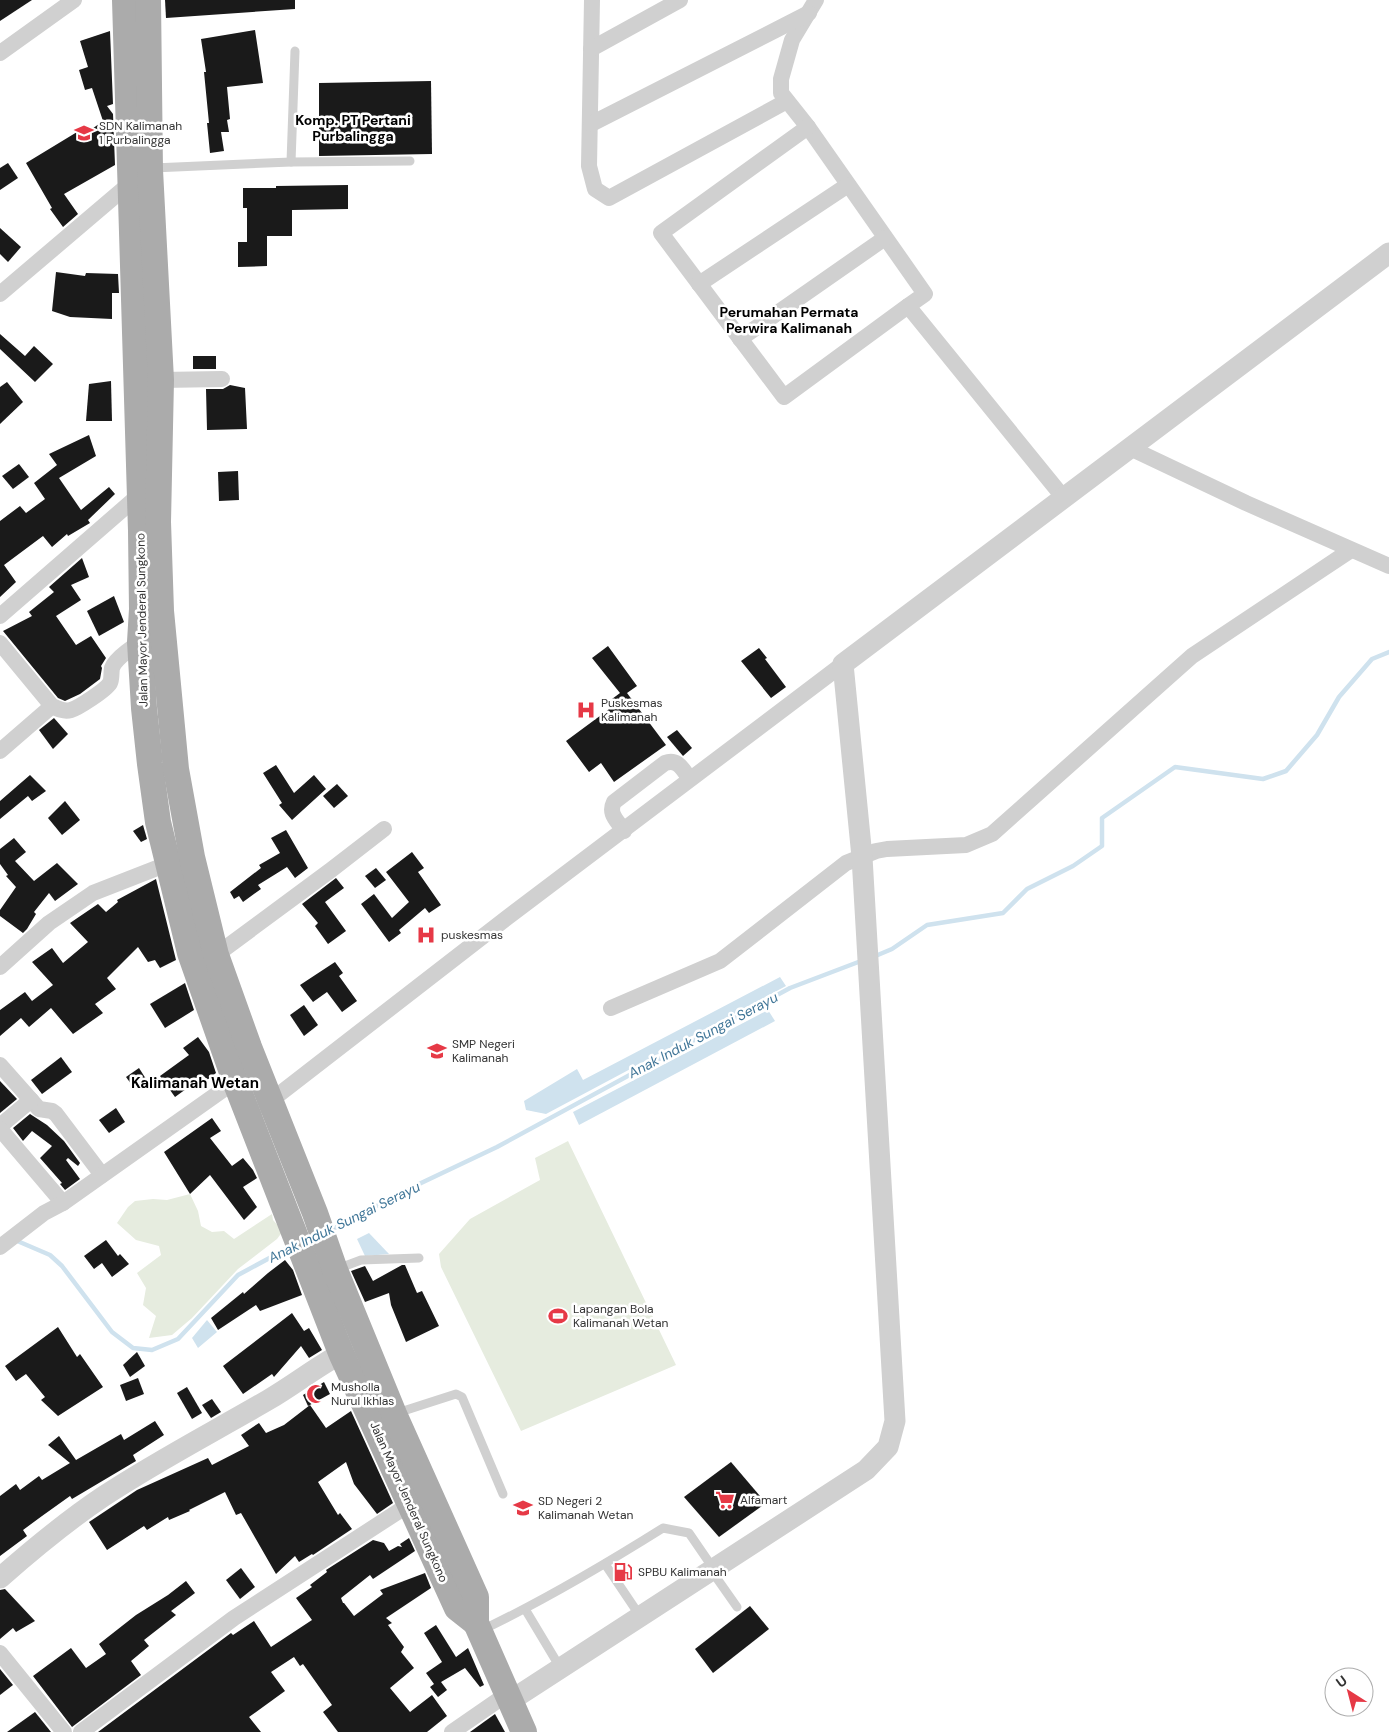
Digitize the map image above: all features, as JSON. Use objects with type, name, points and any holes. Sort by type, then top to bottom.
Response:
[{"type":"main road","name":"Jalan Mayor Jenderal Sungkono","points":[[125,0],[140,175],[161,380],[148,495]]},
{"type":"main road","name":"Jalan Mayor Jenderal Sungkono","points":[[148,0],[140,175],[137,367],[148,495],[162,611],[152,642],[176,769],[180,860],[257,1066],[315,1213],[332,1261],[353,1347],[420,1498]]},
{"type":"main road","name":"Jalan Mayor Jenderal Sungkono","points":[[180,860],[172,883],[190,953],[235,1080],[304,1260],[353,1347],[394,1414],[420,1498],[458,1608],[478,1627],[524,1732]]},
{"type":"street","points":[[0,53],[74,0]]},
{"type":"street","points":[[592,0],[589,166],[595,190],[609,198],[787,101]]},
{"type":"street","points":[[591,49],[680,0]]},
{"type":"street","points":[[591,124],[812,6]]},
{"type":"street","points":[[808,127],[661,232],[784,397],[924,294],[808,127],[781,93],[781,79],[792,40],[812,6]]},
{"type":"street","points":[[0,294],[140,175]]},
{"type":"street","points":[[699,284],[848,185]]},
{"type":"street","points":[[740,339],[885,238]]},
{"type":"street","points":[[249,1116],[271,1102],[508,917],[690,779],[1389,253]]},
{"type":"street","points":[[908,306],[1063,497]]},
{"type":"street","points":[[161,380],[222,379]]},
{"type":"street","points":[[1130,448],[1246,503],[1389,566]]},
{"type":"street","points":[[0,616],[148,495]]},
{"type":"street","points":[[611,1008],[720,961],[846,864],[887,849],[966,846],[992,834],[1192,656],[1350,550]]},
{"type":"street","points":[[0,643],[52,706],[64,711],[72,710],[106,688],[110,682],[114,663],[152,642]]},
{"type":"street","points":[[452,1732],[508,1697],[561,1669],[866,1470],[888,1447],[895,1421],[862,857],[843,664]]},
{"type":"street","points":[[0,751],[52,706]]},
{"type":"street","points":[[624,830],[612,813],[611,809],[614,802],[665,763],[671,761],[678,763],[690,779]]},
{"type":"street","points":[[216,954],[384,829]]},
{"type":"street","points":[[0,967],[49,923],[93,893],[180,860]]},
{"type":"street","points":[[0,1065],[39,1109],[48,1110],[56,1114],[102,1175]]},
{"type":"street","points":[[1,1247],[44,1213],[63,1203],[257,1066]]},
{"type":"street","points":[[31,1100],[0,1128],[63,1203]]},
{"type":"street","points":[[0,1578],[56,1532],[103,1497],[155,1464],[284,1390],[353,1347]]},
{"type":"street","points":[[81,1732],[234,1618],[420,1498]]},
{"type":"street","points":[[0,1654],[64,1732]]},
{"type":"lane","points":[[291,162],[295,51]]},
{"type":"lane","points":[[140,175],[291,162],[410,161]]},
{"type":"lane","points":[[332,1261],[419,1258]]},
{"type":"lane","points":[[394,1414],[460,1394],[503,1494]]},
{"type":"lane","points":[[478,1627],[525,1609],[605,1564],[663,1528],[688,1532],[737,1607]]},
{"type":"lane","points":[[605,1564],[640,1616]]},
{"type":"lane","points":[[525,1609],[561,1669]]},
{"type":"shaded area","name":"Lapangan Bola Kalimanah Wetan","points":[[568,1141],[676,1365],[521,1431],[441,1267],[439,1254],[470,1219],[540,1180],[535,1158]]},
{"type":"shaded area","points":[[190,1194],[198,1211],[201,1226],[212,1232],[224,1231],[234,1239],[272,1214],[273,1220],[283,1231],[277,1239],[238,1269],[192,1318],[172,1335],[149,1338],[156,1316],[143,1305],[146,1288],[137,1273],[161,1255],[159,1246],[136,1240],[117,1223],[128,1207],[135,1201],[167,1200]]},
{"type":"water","points":[[780,977],[786,986],[546,1114],[526,1110],[524,1101],[577,1069],[583,1080]]},
{"type":"water","points":[[768,1010],[775,1021],[579,1125],[573,1112]]},
{"type":"water","points":[[369,1233],[389,1254],[365,1256],[357,1239]]},
{"type":"water","points":[[207,1320],[217,1332],[198,1348],[192,1338]]},
{"type":"building","points":[[0,0],[32,0],[0,21]]},
{"type":"building","points":[[165,0],[295,0],[295,9],[166,18]]},
{"type":"building","points":[[255,30],[263,83],[227,87],[230,119],[227,120],[229,132],[221,132],[224,151],[210,153],[204,72],[206,72],[201,39]]},
{"type":"building","points":[[110,31],[113,104],[107,106],[113,114],[115,165],[64,194],[78,214],[63,227],[50,209],[52,208],[26,163],[82,129],[85,134],[103,121],[92,88],[85,90],[79,70],[88,67],[80,41]]},
{"type":"building","points":[[431,81],[432,154],[319,156],[319,83]]},
{"type":"building","points":[[8,163],[18,178],[0,190],[0,168]]},
{"type":"building","points":[[348,185],[348,209],[292,210],[292,236],[267,236],[267,266],[238,267],[238,242],[247,242],[247,208],[243,208],[243,188]]},
{"type":"building","points":[[0,228],[21,247],[8,262],[0,254]]},
{"type":"building","points":[[56,272],[85,276],[86,273],[118,274],[119,293],[112,293],[112,319],[70,317],[52,311]]},
{"type":"building","points":[[0,334],[25,356],[34,346],[53,364],[35,382],[0,349]]},
{"type":"building","points":[[193,356],[216,356],[216,369],[193,369]]},
{"type":"building","points":[[111,381],[112,421],[86,421],[89,384]]},
{"type":"building","points":[[7,382],[23,402],[0,424],[0,387]]},
{"type":"building","points":[[230,385],[245,388],[247,429],[207,430],[206,389],[223,389]]},
{"type":"building","points":[[89,435],[96,456],[59,478],[81,510],[109,487],[115,494],[88,520],[90,523],[68,536],[67,534],[52,547],[43,536],[4,565],[16,582],[0,597],[0,521],[20,506],[26,513],[45,499],[34,483],[57,465],[49,454]]},
{"type":"building","points":[[19,464],[29,477],[13,489],[2,476]]},
{"type":"building","points":[[238,471],[239,500],[219,501],[218,472]]},
{"type":"building","points":[[82,558],[89,577],[71,585],[81,600],[56,616],[76,645],[91,636],[106,658],[101,666],[100,679],[80,694],[65,701],[58,698],[3,631],[32,616],[29,612],[54,592],[49,587]]},
{"type":"building","points":[[114,596],[124,622],[99,636],[87,611]]},
{"type":"building","points":[[608,646],[637,686],[627,693],[666,745],[614,782],[601,763],[589,772],[566,741],[612,707],[608,702],[620,693],[592,658]]},
{"type":"building","points":[[759,648],[786,687],[771,698],[741,661]]},
{"type":"building","points":[[54,718],[68,734],[53,749],[39,730]]},
{"type":"building","points":[[677,730],[692,748],[683,756],[667,737]]},
{"type":"building","points":[[276,765],[294,793],[314,775],[326,789],[292,820],[279,805],[282,803],[263,773]]},
{"type":"building","points":[[30,775],[46,791],[32,801],[28,796],[0,819],[0,801]]},
{"type":"building","points":[[337,784],[348,796],[334,808],[323,796]]},
{"type":"building","points":[[65,801],[80,820],[62,835],[48,818]]},
{"type":"building","points":[[143,825],[147,839],[141,842],[133,831]]},
{"type":"building","points":[[286,830],[308,868],[295,878],[287,867],[258,885],[261,889],[243,902],[239,896],[234,899],[230,892],[261,868],[259,865],[280,853],[271,838]]},
{"type":"building","points":[[14,838],[26,852],[15,861],[34,881],[57,863],[78,884],[55,901],[49,893],[34,912],[36,914],[23,933],[0,916],[0,910],[16,887],[6,876],[8,875],[0,864],[0,849]]},
{"type":"building","points":[[412,852],[424,868],[418,872],[441,905],[429,913],[425,908],[399,930],[401,933],[389,942],[361,904],[374,894],[392,918],[409,902],[386,872]]},
{"type":"building","points":[[376,868],[386,880],[375,888],[365,876]]},
{"type":"building","points":[[336,878],[344,888],[325,902],[346,931],[328,944],[315,926],[318,923],[302,904]]},
{"type":"building","points":[[156,879],[176,960],[160,968],[155,960],[148,962],[138,947],[107,978],[116,989],[95,1004],[103,1013],[73,1034],[51,1008],[29,1027],[21,1018],[0,1036],[0,1010],[25,992],[32,1001],[53,985],[32,962],[52,948],[63,963],[88,942],[70,923],[98,904],[106,912],[118,902],[117,900]]},
{"type":"building","points":[[335,962],[343,973],[339,976],[357,1001],[342,1012],[327,992],[313,1002],[300,985]]},
{"type":"building","points":[[185,983],[194,1010],[165,1028],[150,1004]]},
{"type":"building","points":[[304,1005],[318,1025],[304,1036],[290,1015]]},
{"type":"building","points":[[198,1037],[209,1052],[216,1073],[207,1080],[204,1076],[175,1097],[160,1076],[189,1055],[183,1048]]},
{"type":"building","points":[[61,1057],[72,1072],[42,1094],[31,1080]]},
{"type":"building","points":[[139,1068],[146,1079],[134,1088],[126,1077]]},
{"type":"building","points":[[0,1081],[17,1099],[0,1113]]},
{"type":"building","points":[[116,1108],[125,1122],[109,1133],[99,1120]]},
{"type":"building","points":[[30,1114],[47,1125],[64,1141],[80,1163],[78,1166],[68,1158],[66,1160],[80,1179],[65,1190],[60,1184],[62,1183],[40,1158],[52,1146],[32,1131],[23,1141],[13,1128]]},
{"type":"building","points":[[212,1118],[221,1131],[210,1138],[232,1166],[243,1158],[257,1178],[243,1187],[257,1207],[244,1220],[210,1175],[190,1194],[164,1152]]},
{"type":"building","points":[[106,1240],[118,1256],[120,1254],[129,1264],[112,1277],[102,1263],[94,1269],[84,1256]]},
{"type":"building","points":[[285,1260],[293,1270],[302,1295],[260,1311],[256,1305],[218,1330],[211,1318]]},
{"type":"building","points":[[405,1265],[417,1293],[422,1291],[439,1326],[406,1342],[391,1305],[389,1293],[365,1302],[351,1271],[365,1266],[373,1281]]},
{"type":"building","points":[[292,1313],[304,1331],[309,1328],[322,1350],[309,1358],[301,1346],[274,1377],[272,1374],[243,1394],[223,1366]]},
{"type":"building","points":[[58,1327],[77,1357],[80,1354],[103,1387],[58,1416],[41,1400],[45,1397],[26,1374],[16,1381],[5,1366]]},
{"type":"building","points":[[137,1352],[145,1366],[130,1377],[123,1365]]},
{"type":"building","points":[[138,1378],[144,1394],[126,1401],[120,1385]]},
{"type":"building","name":"Musholla Nurul Ikhlas","points":[[324,1382],[330,1394],[308,1406],[303,1395]]},
{"type":"building","points":[[187,1387],[202,1413],[192,1419],[177,1393]]},
{"type":"building","points":[[212,1399],[221,1412],[211,1418],[202,1405]]},
{"type":"building","points":[[310,1405],[326,1428],[351,1411],[393,1503],[377,1514],[354,1484],[346,1462],[318,1482],[338,1515],[340,1513],[352,1529],[313,1555],[299,1562],[295,1556],[276,1574],[241,1513],[236,1515],[225,1492],[190,1511],[169,1520],[168,1517],[147,1530],[144,1526],[107,1550],[89,1522],[137,1490],[208,1458],[212,1465],[249,1446],[241,1435],[259,1423],[266,1433],[284,1425]]},
{"type":"building","points":[[155,1421],[164,1435],[133,1455],[136,1461],[72,1499],[70,1496],[23,1530],[27,1536],[0,1556],[0,1496],[16,1484],[20,1490],[39,1476],[42,1480],[70,1463],[48,1445],[59,1436],[76,1460],[121,1434],[124,1440]]},
{"type":"building","name":"Alfamart","points":[[731,1462],[766,1503],[719,1537],[684,1497]]},
{"type":"building","points":[[409,1538],[415,1551],[373,1579],[370,1575],[341,1598],[354,1616],[383,1594],[380,1590],[425,1573],[431,1588],[386,1618],[392,1623],[388,1625],[404,1647],[401,1652],[414,1668],[390,1688],[410,1712],[432,1695],[447,1716],[427,1732],[338,1732],[323,1712],[332,1705],[303,1664],[300,1666],[294,1657],[271,1672],[285,1691],[249,1717],[261,1732],[98,1732],[231,1633],[233,1635],[254,1621],[271,1647],[312,1620],[296,1598],[312,1587],[310,1585],[327,1572],[326,1570],[373,1540],[384,1543],[389,1551],[398,1546],[402,1547],[400,1544]]},
{"type":"building","points":[[241,1568],[255,1587],[240,1599],[226,1580]]},
{"type":"building","points":[[186,1581],[195,1593],[171,1611],[176,1615],[144,1640],[149,1646],[131,1661],[141,1675],[72,1727],[33,1676],[71,1648],[86,1668],[106,1654],[99,1644],[136,1615]]},
{"type":"building","points":[[5,1589],[35,1621],[16,1632],[13,1628],[0,1639],[0,1590]]},
{"type":"building","points":[[750,1606],[769,1629],[713,1673],[695,1649]]},
{"type":"building","points":[[436,1625],[456,1657],[468,1648],[484,1685],[480,1687],[465,1668],[441,1682],[447,1690],[438,1697],[430,1687],[434,1684],[426,1673],[442,1662],[424,1633]]},
{"type":"building","points":[[0,1669],[13,1685],[0,1695]]},
{"type":"building","points":[[35,1712],[51,1732],[7,1732]]},
{"type":"building","points":[[495,1714],[505,1732],[470,1732]]},
{"type":"waterway","name":"Anak Induk Sungai Serayu","points":[[873,957],[892,949],[927,925],[1003,913],[1027,889],[1073,866],[1102,846],[1102,818],[1175,767],[1263,779],[1286,771],[1317,735],[1339,697],[1372,659],[1389,652]]},
{"type":"waterway","name":"Anak Induk Sungai Serayu","points":[[329,1231],[419,1184],[497,1147],[790,988],[861,961]]},
{"type":"waterway","name":"Anak Induk Sungai Serayu","points":[[15,1240],[50,1255],[62,1266],[112,1332],[133,1348],[152,1350],[178,1339],[238,1275],[290,1247]]},
{"type":"place","name":"SDN Kalimanah 1 Purbalingga","points":[[84,133]]},
{"type":"place","name":"Puskesmas Kalimanah","points":[[586,710]]},
{"type":"place","name":"puskesmas","points":[[426,935]]},
{"type":"place","name":"SMP Negeri Kalimanah","points":[[437,1051]]},
{"type":"place","name":"Lapangan Bola Kalimanah Wetan","points":[[558,1316]]},
{"type":"place","name":"Musholla Nurul Ikhlas","points":[[316,1394]]},
{"type":"place","name":"Alfamart","points":[[725,1500]]},
{"type":"place","name":"SD Negeri 2 Kalimanah Wetan","points":[[523,1508]]},
{"type":"place","name":"SPBU Kalimanah","points":[[623,1572]]},
{"type":"district","name":"Komp. PT Pertani Purbalingga","points":[[353,128]]},
{"type":"district","name":"Perumahan Permata Perwira Kalimanah","points":[[789,320]]},
{"type":"district","name":"Kalimanah Wetan","points":[[195,1083]]}]
